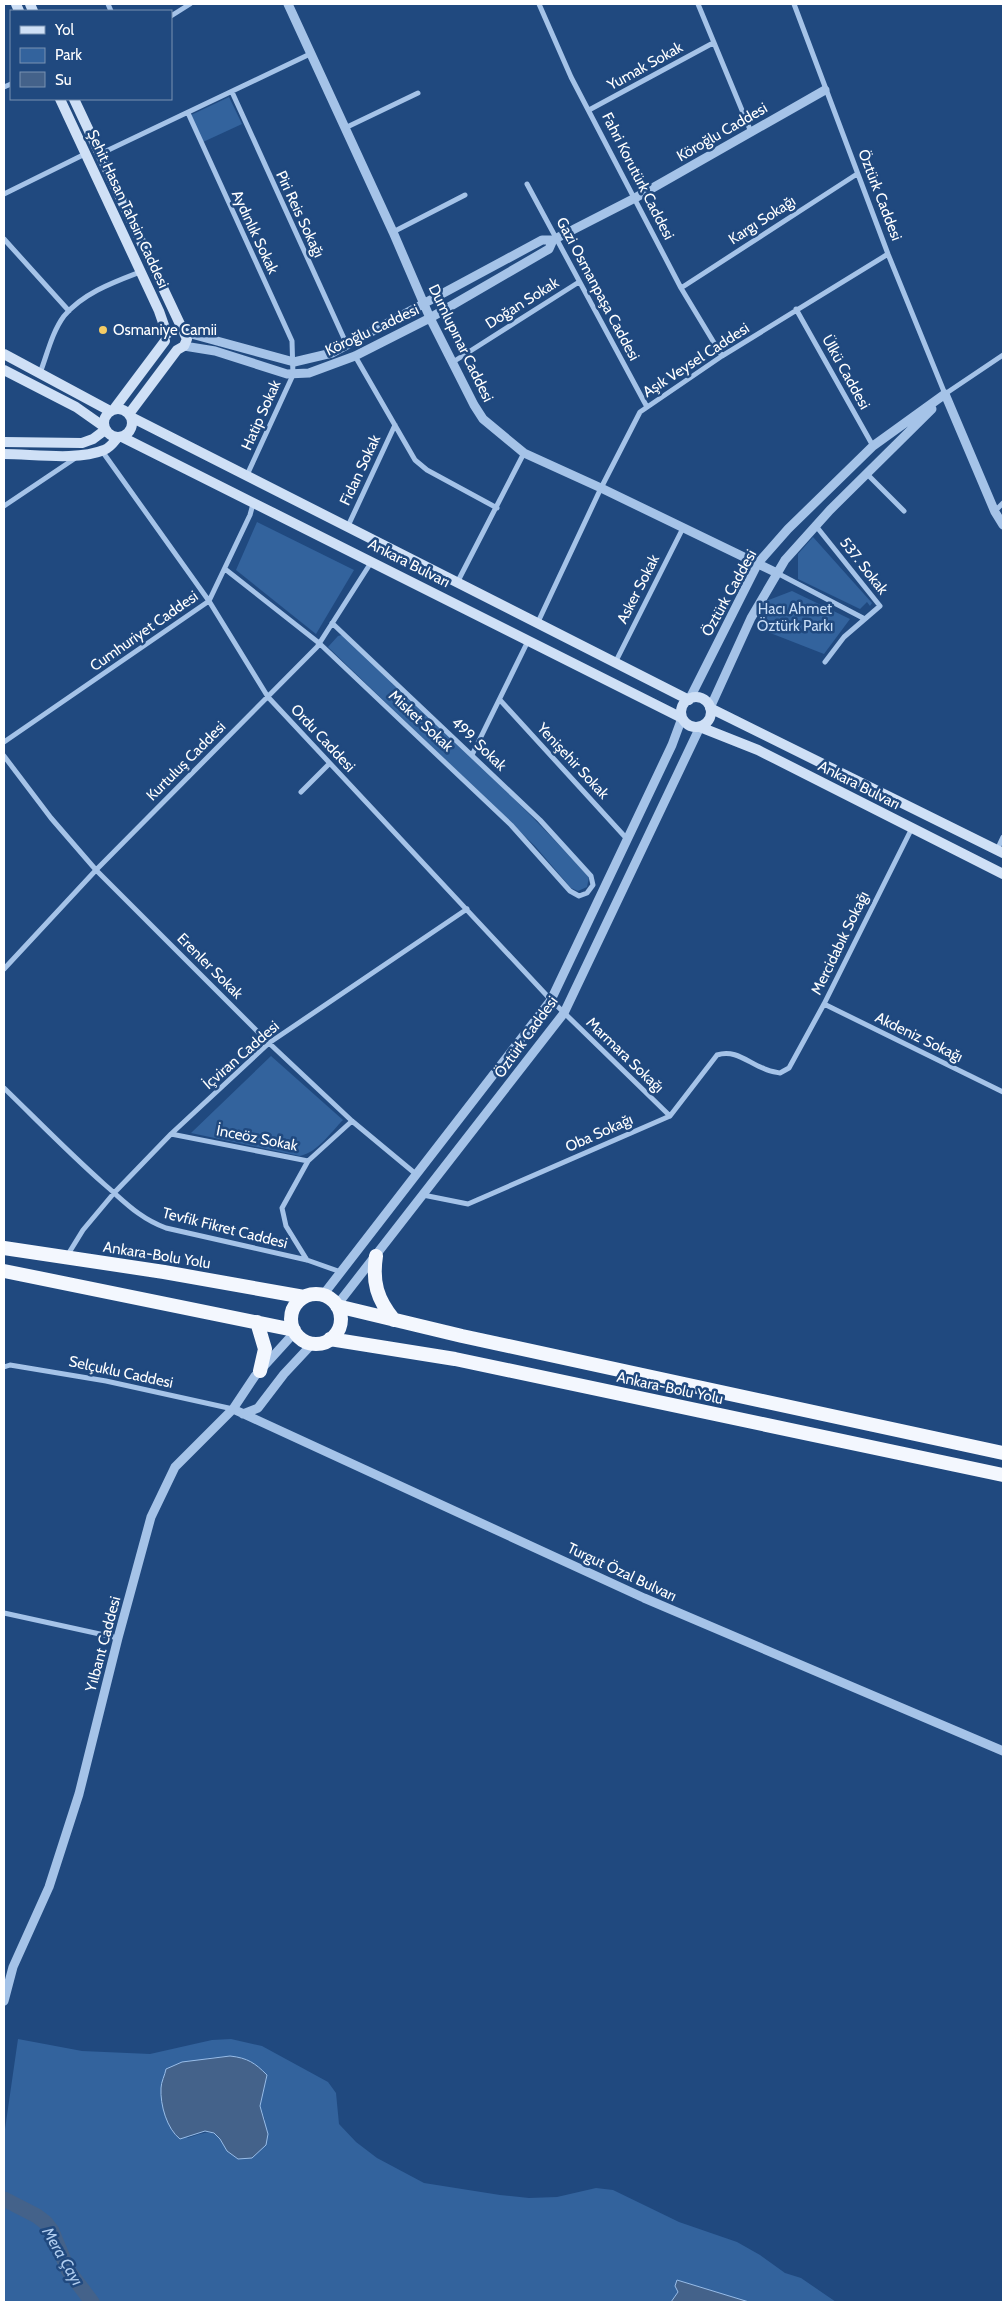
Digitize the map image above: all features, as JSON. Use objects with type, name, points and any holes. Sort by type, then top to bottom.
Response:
[{"type":"highway","name":"Ankara-Bolu Yolu","points":[[4,1248],[304,1297]]},
{"type":"highway","points":[[376,1256],[373,1273],[376,1290],[382,1306],[394,1320]]},
{"type":"highway","points":[[4,1271],[257,1322],[294,1331],[303,1340],[313,1343],[330,1339],[340,1324],[340,1312],[337,1306],[323,1295],[314,1294],[304,1297],[294,1306],[292,1312],[294,1331]]},
{"type":"highway","name":"Ankara-Bolu Yolu","points":[[337,1306],[1003,1453]]},
{"type":"highway","points":[[257,1322],[265,1349],[260,1371]]},
{"type":"highway","name":"Ankara-Bolu Yolu","points":[[330,1339],[455,1359],[1003,1475]]},
{"type":"main road","name":"Şehit Hasan Tahsin Caddesi","points":[[60,100],[159,311],[166,338]]},
{"type":"main road","name":"Şehit Hasan Tahsin Caddesi","points":[[74,100],[187,339],[181,348]]},
{"type":"main road","points":[[4,442],[82,442],[94,439],[104,428],[104,417],[112,410],[173,329],[182,330]]},
{"type":"main road","points":[[166,338],[170,348],[181,348]]},
{"type":"main road","points":[[4,454],[81,454],[102,451],[130,430],[130,416],[181,348]]},
{"type":"main road","name":"Ankara Bulvarı","points":[[4,354],[112,410],[121,409],[130,416],[616,661],[688,700],[703,699],[710,708],[1000,852]]},
{"type":"main road","name":"Ankara Bulvarı","points":[[4,370],[76,407],[104,428],[110,436],[120,437],[372,561],[682,718],[687,724],[700,727],[758,750],[1003,874]]},
{"type":"main road","points":[[682,718],[682,709],[688,700]]},
{"type":"main road","points":[[700,727],[709,719],[710,708]]},
{"type":"street","name":"Dumlupınar Caddesi","points":[[288,4],[393,232],[430,318],[483,419],[524,453],[777,573]]},
{"type":"street","name":"Fahri Korutürk Caddesi","points":[[539,4],[550,33],[681,288],[722,356]]},
{"type":"street","points":[[698,4],[751,132]]},
{"type":"street","name":"Öztürk Caddesi","points":[[794,4],[857,174],[945,394]]},
{"type":"street","points":[[172,15],[186,5]]},
{"type":"street","name":"Yumak Sokak","points":[[589,110],[713,43]]},
{"type":"street","points":[[100,154],[310,54]]},
{"type":"street","name":"Köroğlu Caddesi","points":[[182,330],[294,362],[317,358],[347,345],[542,240],[554,240],[635,198],[825,90]]},
{"type":"street","name":"Piri Reis Sokağı","points":[[232,92],[347,345]]},
{"type":"street","points":[[345,128],[418,93]]},
{"type":"street","name":"Aydınlık Sokak","points":[[188,113],[254,262],[292,341],[294,362]]},
{"type":"street","points":[[4,194],[86,154]]},
{"type":"street","name":"Kargı Sokağı","points":[[681,288],[857,174]]},
{"type":"street","name":"Gazi Osmanpaşa Caddesi","points":[[527,184],[554,240],[647,406]]},
{"type":"street","points":[[393,232],[465,195]]},
{"type":"street","points":[[4,239],[69,311]]},
{"type":"street","name":"Köroğlu Caddesi","points":[[181,348],[215,351],[293,375],[318,370],[355,356],[430,318],[549,249],[554,240]]},
{"type":"street","name":"Aşık Veysel Caddesi","points":[[538,622],[636,418],[647,406],[722,356],[888,254]]},
{"type":"street","points":[[40,374],[57,329],[69,311],[92,294],[140,272]]},
{"type":"street","name":"Doğan Sokak","points":[[453,362],[579,282]]},
{"type":"street","name":"Ülkü Caddesi","points":[[796,310],[873,446]]},
{"type":"street","points":[[1003,355],[945,394],[994,512],[1003,525]]},
{"type":"street","points":[[355,356],[415,460],[427,470],[497,508]]},
{"type":"street","name":"Hatip Sokak","points":[[247,476],[293,375],[294,362]]},
{"type":"street","name":"Öztürk Caddesi","points":[[688,700],[758,563],[788,529],[873,446],[945,394]]},
{"type":"street","name":"Öztürk Caddesi","points":[[710,708],[751,618],[777,573],[798,543],[866,473],[903,439],[945,394]]},
{"type":"street","name":"Fidan Sokak","points":[[348,526],[395,425]]},
{"type":"street","name":"Ordu Caddesi","points":[[102,451],[209,601],[268,697],[564,1013]]},
{"type":"street","points":[[458,581],[524,453]]},
{"type":"street","points":[[4,506],[81,454]]},
{"type":"street","points":[[866,473],[904,511]]},
{"type":"street","points":[[994,512],[1003,503]]},
{"type":"street","name":"Cumhuriyet Caddesi","points":[[4,742],[209,601],[250,515],[253,504]]},
{"type":"street","name":"537. Sokak","points":[[816,525],[880,606],[863,618]]},
{"type":"street","name":"Asker Sokak","points":[[616,661],[683,528]]},
{"type":"street","name":"Kurtuluş Caddesi","points":[[4,969],[96,870],[319,643],[372,561]]},
{"type":"street","name":"Misket Sokak","points":[[225,569],[319,643],[511,825],[570,891],[579,896],[589,891]]},
{"type":"street","points":[[777,573],[863,618],[844,637],[825,662]]},
{"type":"street","name":"499. Sokak","points":[[332,623],[540,820],[584,866],[592,879],[593,885],[589,891]]},
{"type":"street","points":[[472,755],[528,641]]},
{"type":"street","name":"Yenişehir Sokak","points":[[500,700],[627,839]]},
{"type":"street","name":"Öztürk Caddesi","points":[[323,1295],[551,1000],[672,745],[682,718]]},
{"type":"street","name":"Öztürk Caddesi","points":[[337,1306],[564,1013],[700,727]]},
{"type":"street","name":"Erenler Sokak","points":[[4,756],[51,818],[96,870],[269,1043],[352,1121],[416,1175]]},
{"type":"street","points":[[301,792],[329,764]]},
{"type":"street","name":"Mercidabık Sokağı","points":[[717,1055],[725,1052],[734,1053],[764,1069],[780,1073],[789,1068],[824,1004],[912,828]]},
{"type":"street","points":[[1000,852],[1003,837]]},
{"type":"street","name":"İçviran Caddesi","points":[[66,1258],[83,1230],[114,1193],[171,1134],[269,1043],[467,909]]},
{"type":"street","name":"Akdeniz Sokağı","points":[[824,1004],[1003,1092]]},
{"type":"street","name":"Marmara Sokağı","points":[[564,1013],[670,1116]]},
{"type":"street","name":"Oba Sokağı","points":[[423,1195],[468,1204],[670,1116],[717,1055]]},
{"type":"street","name":"Tevfik Fikret Caddesi","points":[[4,1088],[73,1156],[134,1212],[149,1222],[166,1228],[307,1260],[342,1272]]},
{"type":"street","name":"İnceöz Sokak","points":[[171,1134],[308,1161],[352,1121]]},
{"type":"street","points":[[307,1260],[286,1226],[282,1208],[308,1161]]},
{"type":"street","name":"Yılbant Caddesi","points":[[4,2001],[13,1967],[49,1887],[79,1794],[151,1517],[175,1467],[233,1409],[260,1371],[294,1331]]},
{"type":"street","points":[[243,1414],[258,1408],[284,1374],[313,1343]]},
{"type":"street","name":"Selçuklu Caddesi","points":[[4,1367],[10,1365],[59,1371],[233,1409]]},
{"type":"street","name":"Turgut Özal Bulvarı","points":[[233,1409],[644,1598],[1003,1751]]},
{"type":"street","points":[[4,1614],[118,1638]]},
{"type":"green space","points":[[229,97],[242,124],[203,142],[191,115]]},
{"type":"green space","points":[[257,522],[354,570],[316,634],[236,570]]},
{"type":"green space","points":[[813,537],[872,603],[870,606],[867,602],[860,609],[798,579],[798,554]]},
{"type":"green space","name":"Hacı Ahmet Öztürk Parkı","points":[[792,591],[850,619],[824,654],[755,627],[766,601]]},
{"type":"green space","points":[[342,635],[530,814],[589,877],[587,887],[578,891],[571,888],[535,846],[328,647],[338,636]]},
{"type":"green space","points":[[271,1056],[343,1120],[324,1141],[307,1154],[300,1156],[191,1133]]},
{"type":"green space","points":[[18,2039],[82,2051],[150,2054],[212,2040],[231,2039],[262,2046],[328,2082],[336,2093],[339,2124],[356,2142],[377,2158],[424,2183],[529,2198],[557,2197],[596,2188],[613,2190],[679,2222],[737,2242],[760,2255],[785,2273],[801,2278],[836,2302],[749,2302],[677,2280],[678,2292],[671,2302],[4,2302],[4,2136]],"holes":[[[230,2056],[251,2062],[267,2076],[260,2106],[265,2120],[227,2151],[219,2138],[212,2133],[202,2133],[188,2138],[166,2117],[161,2088],[208,2058]]]},
{"type":"water","points":[[230,2056],[251,2062],[267,2075],[260,2106],[268,2134],[266,2145],[252,2158],[238,2159],[227,2151],[214,2133],[205,2131],[180,2139],[171,2129],[163,2109],[161,2088],[166,2069],[182,2062]]},
{"type":"water","points":[[677,2280],[749,2302],[671,2302],[678,2292],[675,2286]]},
{"type":"waterway","name":"Mera Çayı","points":[[4,2199],[37,2216],[46,2223],[52,2231],[68,2270],[92,2302]]},
{"type":"place","name":"Osmaniye Camii","points":[[103,330]]}]
